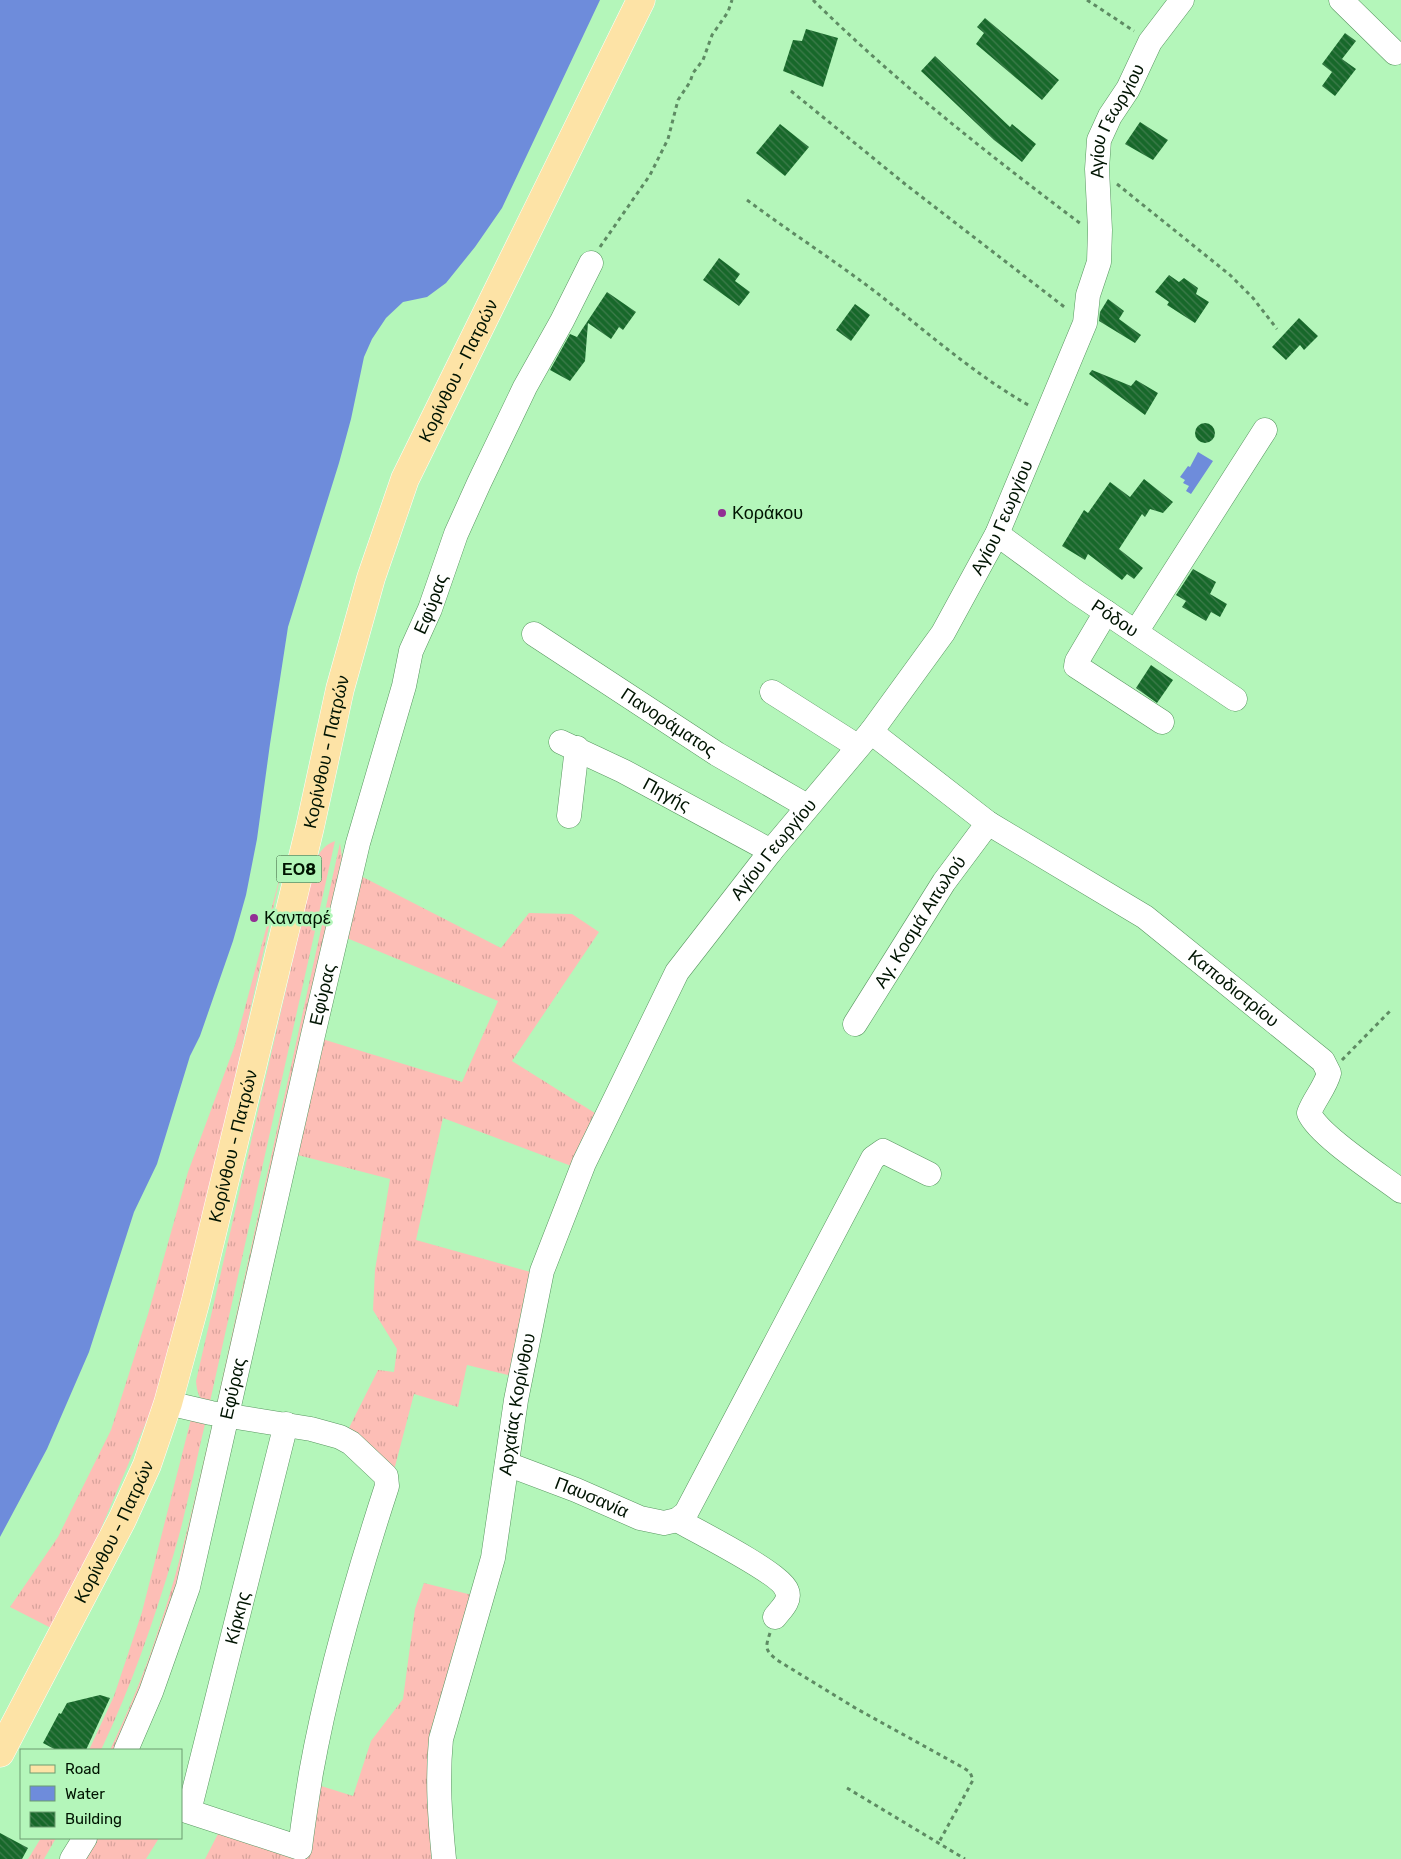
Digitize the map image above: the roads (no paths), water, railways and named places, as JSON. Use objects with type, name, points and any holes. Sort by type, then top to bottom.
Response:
[{"type":"main road","name":"Κορίνθου - Πατρών","points":[[0,1752],[122,1520],[147,1465],[168,1403],[201,1280],[307,836],[340,689],[371,578],[405,479],[641,0]]},
{"type":"street","name":"Αγίου Γεωργίου","points":[[677,972],[807,806],[864,739],[943,633],[997,534],[1085,323],[1088,295],[1099,262],[1100,230],[1097,169],[1099,140],[1110,116],[1128,89],[1150,42],[1182,0]]},
{"type":"street","points":[[1341,0],[1395,53]]},
{"type":"street","name":"Εφύρας","points":[[126,1749],[151,1692],[188,1586],[358,843],[404,686],[411,651],[430,609],[456,534],[483,475],[525,387],[562,321],[591,263]]},
{"type":"street","points":[[1136,632],[1265,430]]},
{"type":"street","name":"Ρόδου","points":[[997,534],[1076,592],[1235,698]]},
{"type":"street","points":[[1106,612],[1076,666],[1162,722]]},
{"type":"street","name":"Πανοράματος","points":[[534,634],[717,754],[807,806]]},
{"type":"street","name":"Καποδιστρίου","points":[[772,692],[864,739],[988,823],[1145,917],[1324,1062],[1329,1073],[1325,1086],[1309,1113],[1312,1121],[1401,1191]]},
{"type":"street","name":"Πηγής","points":[[569,816],[569,745],[678,800],[771,851]]},
{"type":"street","name":"Αγ. Κοσμά Αιτωλού","points":[[855,1024],[944,882],[988,823]]},
{"type":"street","name":"Αρχαίας Κορίνθου","points":[[444,1859],[438,1804],[438,1766],[441,1739],[457,1676],[493,1558],[516,1400],[547,1256],[584,1163],[677,972]]},
{"type":"street","points":[[775,1618],[787,1601],[788,1593],[784,1584],[762,1568],[677,1520],[686,1513],[873,1158],[883,1151],[929,1174]]},
{"type":"street","points":[[168,1403],[226,1416],[286,1424],[340,1437],[351,1443],[386,1476],[387,1486],[352,1601],[328,1694],[311,1771],[300,1848],[185,1810]]},
{"type":"street","name":"Κίρκης","points":[[185,1810],[286,1424]]},
{"type":"street","name":"Παυσανία","points":[[507,1464],[576,1490],[640,1518],[664,1523],[677,1520]]},
{"type":"street","points":[[72,1859],[84,1839]]},
{"type":"water","points":[[0,0],[600,0],[502,208],[475,247],[446,283],[427,297],[403,302],[386,318],[372,339],[364,357],[351,419],[339,463],[288,627],[257,839],[246,895],[233,941],[200,1036],[190,1056],[157,1164],[134,1212],[89,1352],[47,1449],[0,1537]]},
{"type":"water","points":[[1198,452],[1213,461],[1191,494],[1186,491],[1189,486],[1183,483],[1185,480],[1180,477],[1188,466],[1190,467]]},
{"type":"place","name":"Κοράκου","points":[[722,513]]},
{"type":"place","name":"Κανταρέ","points":[[254,918]]}]
